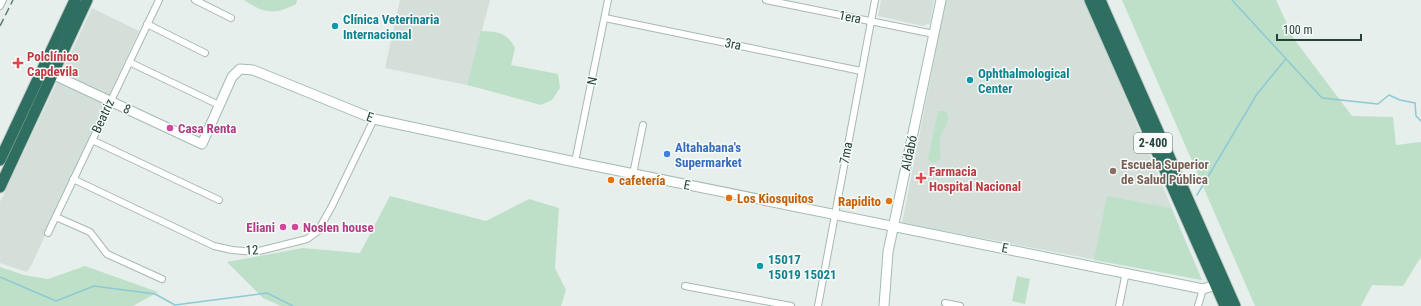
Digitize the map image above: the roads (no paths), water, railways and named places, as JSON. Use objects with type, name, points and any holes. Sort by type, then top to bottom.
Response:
[{"type":"highway","points":[[0,160],[3,146],[75,0]]},
{"type":"highway","points":[[0,187],[87,0]]},
{"type":"highway","name":"2-400","points":[[1090,0],[1220,284],[1235,306]]},
{"type":"highway","name":"2-400","points":[[1100,0],[1220,284],[1225,306]]},
{"type":"street","points":[[0,6],[3,0]]},
{"type":"street","name":"Beatriz","points":[[48,233],[159,0]]},
{"type":"street","points":[[195,0],[231,18]]},
{"type":"street","name":"N","points":[[575,162],[608,0]]},
{"type":"street","name":"1era","points":[[766,0],[934,34]]},
{"type":"street","name":"7ma","points":[[818,306],[875,0]]},
{"type":"street","name":"Aldabó","points":[[884,306],[888,252],[941,0]]},
{"type":"street","name":"3ra","points":[[605,18],[862,71]]},
{"type":"street","points":[[147,24],[205,53]]},
{"type":"street","points":[[129,62],[219,106]]},
{"type":"street","name":"E","points":[[202,144],[232,76],[240,69],[253,70],[374,119],[633,174],[1126,272],[1203,289],[1220,284]]},
{"type":"street","name":"8","points":[[52,74],[202,144]]},
{"type":"street","name":"12","points":[[74,179],[214,246],[232,250],[255,252],[307,239],[318,231],[332,206],[374,119]]},
{"type":"street","points":[[633,174],[643,125]]},
{"type":"street","points":[[92,140],[219,200]]},
{"type":"street","points":[[56,217],[90,232],[108,254],[162,279]]},
{"type":"street","points":[[1118,306],[1126,272]]},
{"type":"street","points":[[685,286],[791,306]]},
{"type":"street","points":[[1198,306],[1203,289]]},
{"type":"street","points":[[945,303],[960,306]]},
{"type":"waterway","points":[[1232,0],[1322,98],[1378,104],[1389,95],[1400,100],[1415,103],[1416,116],[1421,121]]},
{"type":"waterway","points":[[1197,195],[1257,94],[1285,60]]},
{"type":"waterway","points":[[0,277],[56,301],[94,286],[155,294],[175,305],[267,293],[293,306]]},
{"type":"railway","points":[[0,26],[13,0]]},
{"type":"place","name":"Clínica Veterinaria Internacional","points":[[335,26]]},
{"type":"place","name":"Polclínico Capdevila","points":[[18,63]]},
{"type":"place","name":"Ophthalmological Center","points":[[970,80]]},
{"type":"place","name":"Casa Renta","points":[[170,128]]},
{"type":"place","name":"Altahabana's Supermarket","points":[[667,154]]},
{"type":"place","name":"Escuela Superior de Salud Pública","points":[[1113,171]]},
{"type":"place","name":"Farmacia Hospital Nacional","points":[[921,178]]},
{"type":"place","name":"cafetería","points":[[611,180]]},
{"type":"place","name":"Los Kiosquitos","points":[[729,198]]},
{"type":"place","name":"Rapidito","points":[[889,201]]},
{"type":"place","name":"Eliani","points":[[283,227]]},
{"type":"place","name":"Noslen house","points":[[295,227]]},
{"type":"place","name":"15017 15019 15021","points":[[760,266]]}]
